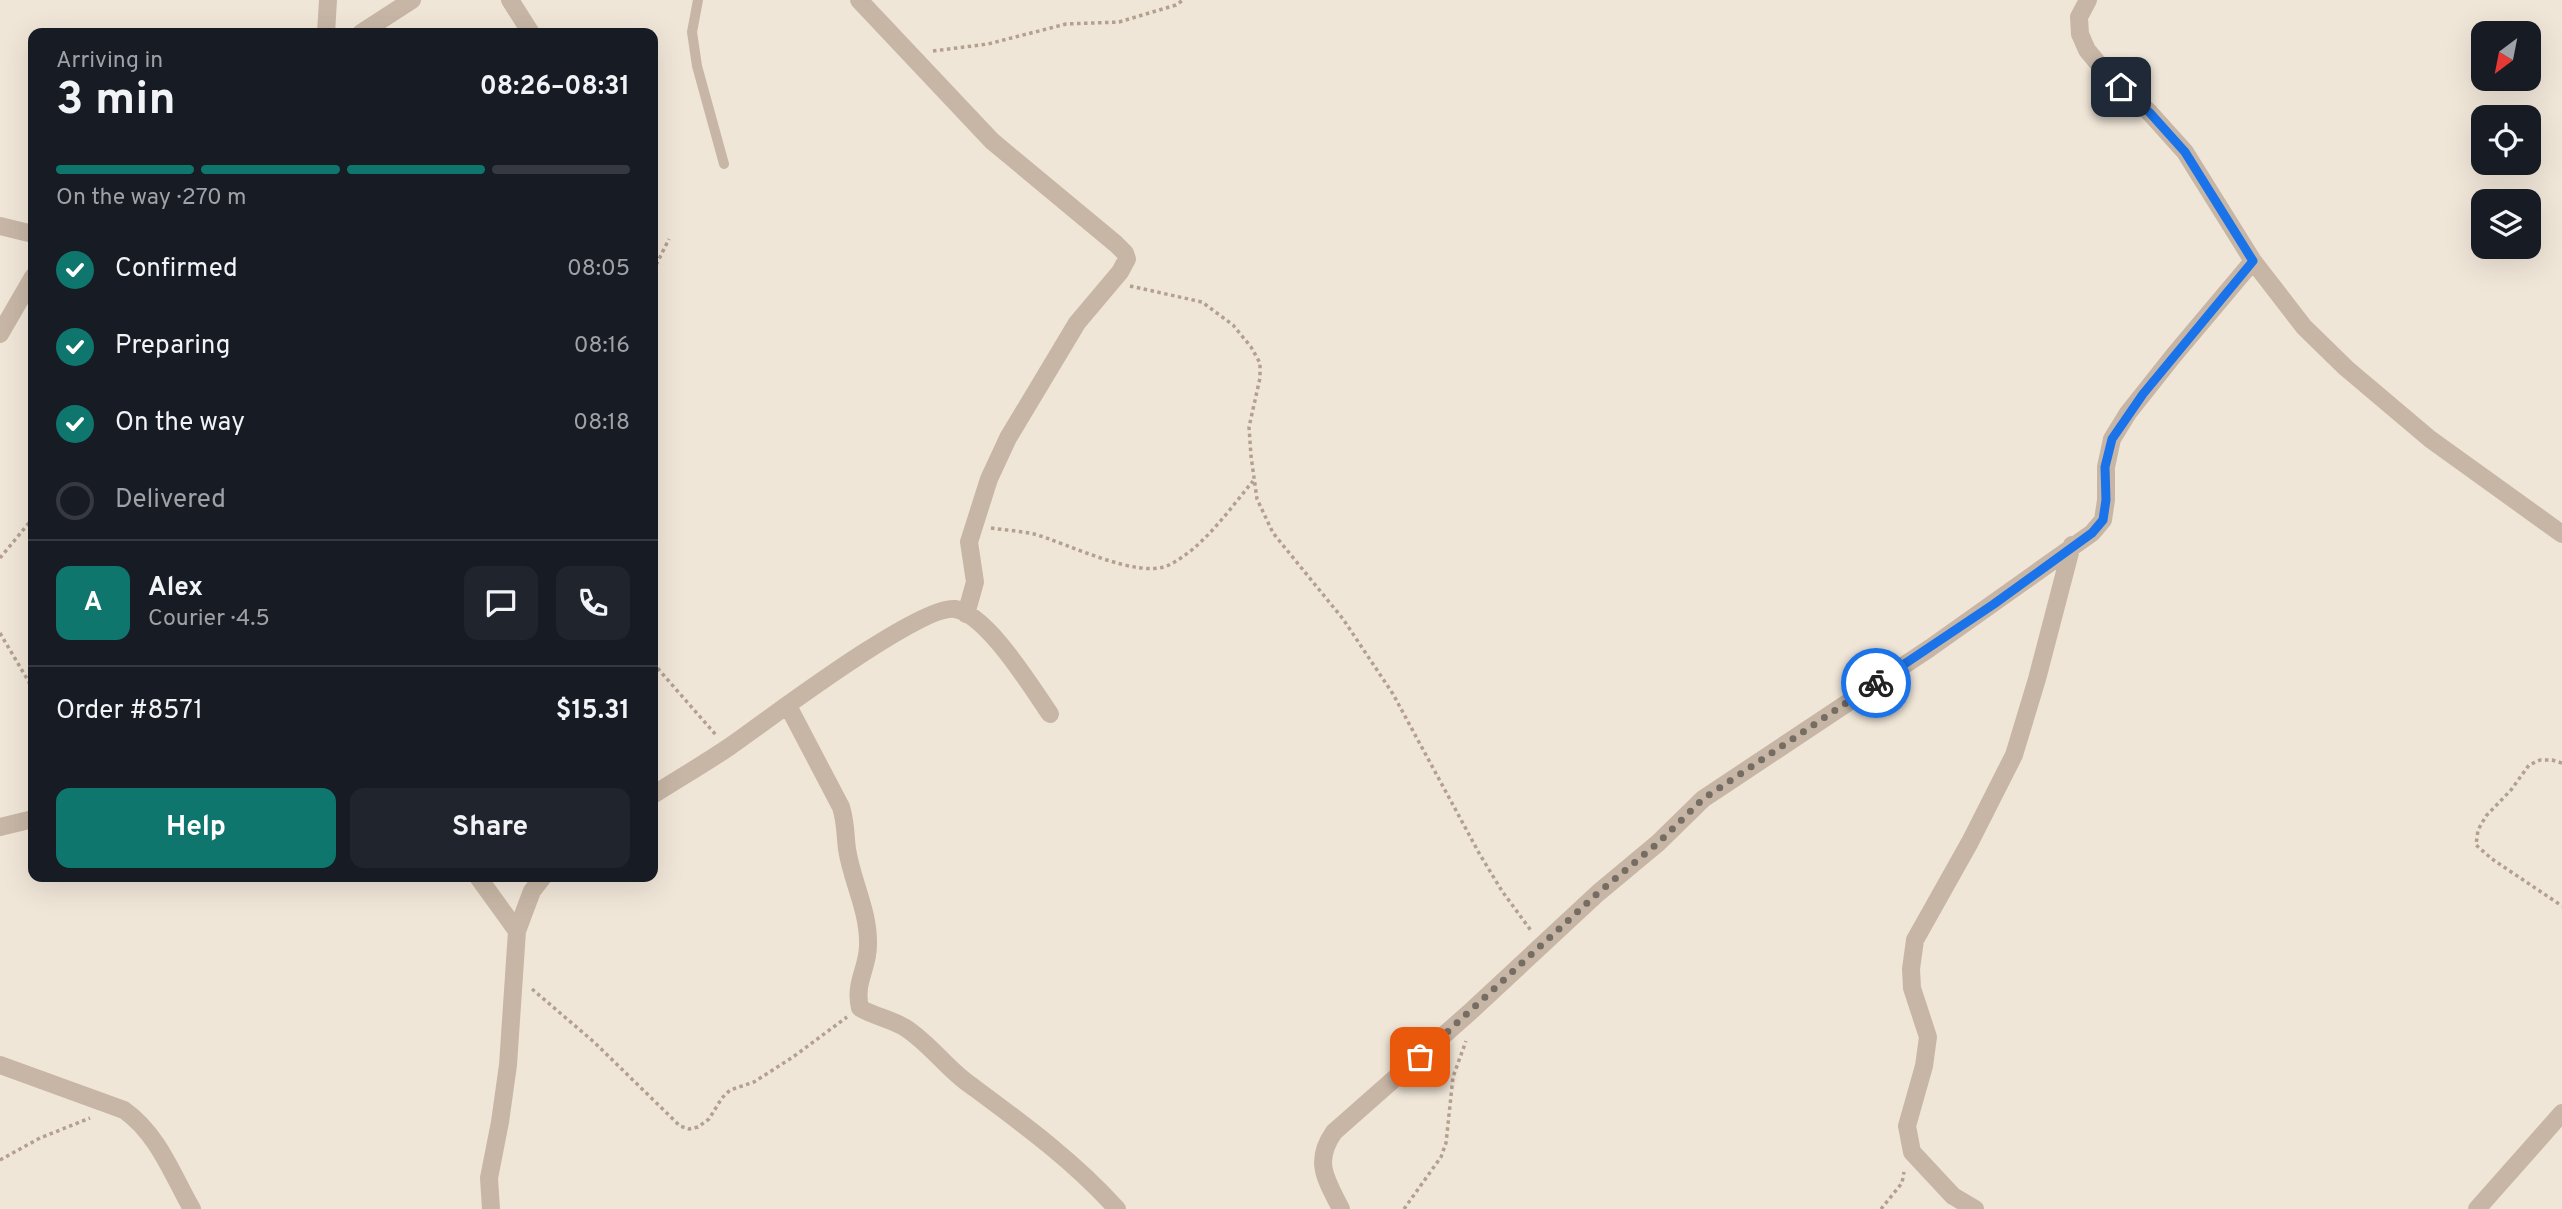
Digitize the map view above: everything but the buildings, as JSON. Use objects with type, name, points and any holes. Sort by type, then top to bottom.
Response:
[{"type":"street","points":[[326,28],[328,0]]},
{"type":"street","points":[[369,28],[412,0]]},
{"type":"street","points":[[510,0],[528,28]]},
{"type":"street","points":[[859,0],[992,141],[1125,253],[1127,259],[1077,323],[1008,438],[989,479],[970,542],[975,582],[966,614]]},
{"type":"street","points":[[2088,0],[2079,18],[2080,34],[2087,50],[2106,73],[2150,113],[2185,152],[2253,261],[2304,327],[2346,368],[2430,439],[2562,534]]},
{"type":"street","points":[[0,226],[28,233]]},
{"type":"street","points":[[1341,1209],[1327,1182],[1322,1161],[1325,1146],[1334,1132],[1658,843],[1703,799],[1930,648],[2092,533],[2103,520],[2106,500],[2105,467],[2112,439],[2128,413],[2253,261]]},
{"type":"street","points":[[0,334],[28,286]]},
{"type":"street","points":[[1975,1209],[1953,1196],[1912,1152],[1906,1126],[1924,1066],[1928,1037],[1912,988],[1911,969],[1915,940],[1970,842],[2014,755],[2073,545]]},
{"type":"street","points":[[658,792],[727,748],[848,664],[905,628],[939,611],[955,609],[974,618],[992,635],[1049,714]]},
{"type":"street","points":[[788,706],[841,807],[847,825],[847,849],[868,925],[868,948],[858,983],[860,1008],[872,1015],[891,1020],[917,1036],[964,1080],[1001,1105],[1081,1170],[1117,1209]]},
{"type":"street","points":[[0,827],[28,819]]},
{"type":"street","points":[[482,882],[517,931]]},
{"type":"street","points":[[491,1209],[489,1178],[508,1065],[517,931],[532,891],[539,882]]},
{"type":"street","points":[[0,1065],[124,1110],[135,1118],[158,1146],[192,1209]]},
{"type":"street","points":[[2477,1209],[2562,1113]]},
{"type":"lane","points":[[698,0],[692,32],[697,66],[724,164]]},
{"type":"path","points":[[910,53],[988,44],[1066,24],[1119,22],[1176,5],[1183,0]]},
{"type":"path","points":[[658,261],[669,239]]},
{"type":"path","points":[[1112,281],[1202,302],[1233,325],[1251,347],[1260,363],[1260,378],[1249,427],[1254,480],[1257,499],[1273,533],[1343,619],[1393,694],[1479,853],[1502,891],[1541,945]]},
{"type":"path","points":[[975,526],[1032,534],[1151,570],[1168,565],[1192,549],[1254,480]]},
{"type":"path","points":[[0,558],[28,524]]},
{"type":"path","points":[[0,633],[28,681]]},
{"type":"path","points":[[658,669],[727,748]]},
{"type":"path","points":[[2562,763],[2540,760],[2529,765],[2511,790],[2486,816],[2478,830],[2476,845],[2492,859],[2562,906]]},
{"type":"path","points":[[515,975],[594,1042],[680,1126],[689,1129],[698,1127],[709,1119],[730,1090],[754,1082],[860,1008]]},
{"type":"path","points":[[1404,1209],[1441,1157],[1446,1143],[1453,1077],[1466,1044],[1469,1013]]},
{"type":"path","points":[[0,1160],[40,1138],[93,1118]]},
{"type":"path","points":[[1881,1209],[1902,1183],[1905,1177],[1903,1164],[1912,1152]]},
{"type":"way so far","points":[[1420,1057],[1598,893],[1658,843],[1703,799],[1876,683]]},
{"type":"route","points":[[1876,683],[1994,604],[2092,533],[2103,520],[2106,500],[2105,467],[2112,439],[2143,394],[2253,261],[2185,152],[2150,113],[2121,87]]}]
